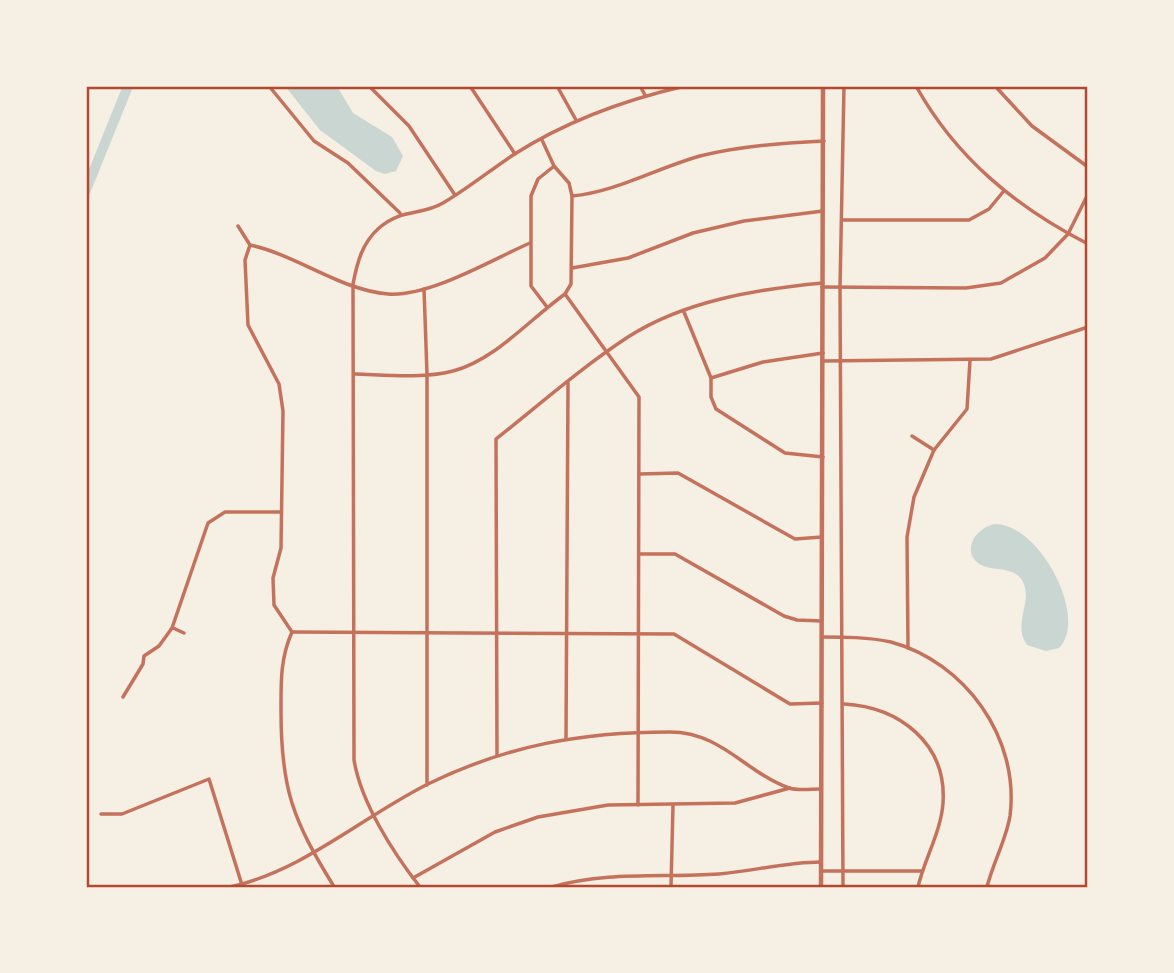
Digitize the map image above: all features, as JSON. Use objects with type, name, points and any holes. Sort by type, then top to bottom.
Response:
[{"type":"street","points":[[269,86],[314,141],[348,163],[400,214]]},
{"type":"street","points":[[369,86],[410,126],[455,195]]},
{"type":"street","points":[[470,86],[515,154]]},
{"type":"street","points":[[557,86],[576,120]]},
{"type":"street","points":[[640,86],[645,95]]},
{"type":"street","points":[[420,887],[398,858],[363,791],[354,760],[353,285],[362,248],[378,229],[400,214],[439,205],[515,154],[576,120],[645,95],[685,86]]},
{"type":"street","points":[[821,887],[823,86]]},
{"type":"street","points":[[843,887],[840,288],[844,86]]},
{"type":"street","points":[[916,86],[940,124],[1003,192],[1088,244]]},
{"type":"street","points":[[995,86],[1032,126],[1088,167]]},
{"type":"street","points":[[355,374],[427,374],[453,371],[480,360],[565,294],[571,284],[572,196],[569,183],[554,166],[541,139]]},
{"type":"street","points":[[572,196],[594,194],[702,156],[771,145],[824,141]]},
{"type":"street","points":[[547,307],[531,286],[532,188],[538,178],[554,166]]},
{"type":"street","points":[[842,220],[969,220],[989,209],[1003,192]]},
{"type":"street","points":[[497,755],[496,439],[609,351],[656,322],[723,299],[766,289],[822,285],[840,288],[984,287],[1018,276],[1045,258],[1068,234],[1088,194]]},
{"type":"street","points":[[572,268],[628,258],[693,233],[744,221],[823,211]]},
{"type":"street","points":[[238,226],[250,245],[269,249],[353,285],[389,294],[424,289],[530,243]]},
{"type":"street","points":[[250,245],[244,260],[248,325],[279,384],[283,411],[281,548],[272,592],[274,605],[292,632]]},
{"type":"street","points":[[424,289],[427,374],[427,785]]},
{"type":"street","points":[[565,294],[609,351],[639,397],[638,805]]},
{"type":"street","points":[[684,312],[710,378],[711,397],[716,409],[724,417],[785,453],[822,457]]},
{"type":"street","points":[[822,360],[970,360],[1009,355],[1088,327]]},
{"type":"street","points":[[710,378],[763,362],[823,353]]},
{"type":"street","points":[[908,648],[907,537],[914,497],[934,450],[968,409],[970,360]]},
{"type":"street","points":[[566,738],[568,383]]},
{"type":"street","points":[[912,436],[934,450]]},
{"type":"street","points":[[640,474],[678,473],[795,539],[822,537]]},
{"type":"street","points":[[123,697],[143,664],[144,656],[159,646],[172,628],[208,523],[225,512],[281,512]]},
{"type":"street","points":[[639,554],[676,554],[783,616],[797,620],[822,621]]},
{"type":"street","points":[[172,628],[184,633]]},
{"type":"street","points":[[292,632],[674,634],[790,704],[822,703]]},
{"type":"street","points":[[292,632],[281,665],[281,762],[293,811],[312,851],[333,885]]},
{"type":"street","points":[[822,637],[890,642],[908,648],[931,659],[962,682],[982,706],[1006,758],[1010,817],[987,887]]},
{"type":"street","points":[[843,704],[880,709],[906,722],[919,734],[935,759],[943,804],[918,887]]},
{"type":"street","points":[[230,887],[277,872],[427,785],[497,755],[566,738],[638,733],[700,734],[790,788]]},
{"type":"street","points":[[102,814],[122,814],[209,779],[243,885]]},
{"type":"street","points":[[412,878],[495,832],[538,817],[599,806],[735,803],[790,788],[821,789]]},
{"type":"street","points":[[671,887],[673,805]]},
{"type":"street","points":[[552,887],[611,876],[716,874],[757,870],[789,862],[821,862]]},
{"type":"street","points":[[821,871],[922,871]]},
{"type":"shaded area","points":[[285,86],[337,86],[353,113],[392,137],[403,156],[396,171],[385,174],[376,171],[320,130]]},
{"type":"shaded area","points":[[995,524],[1012,528],[1028,539],[1043,555],[1055,575],[1064,596],[1068,616],[1067,634],[1059,648],[1046,651],[1027,645],[1021,629],[1026,598],[1023,582],[1012,572],[983,566],[972,556],[973,540],[984,528]]},
{"type":"waterway","points":[[86,190],[128,86]]}]
